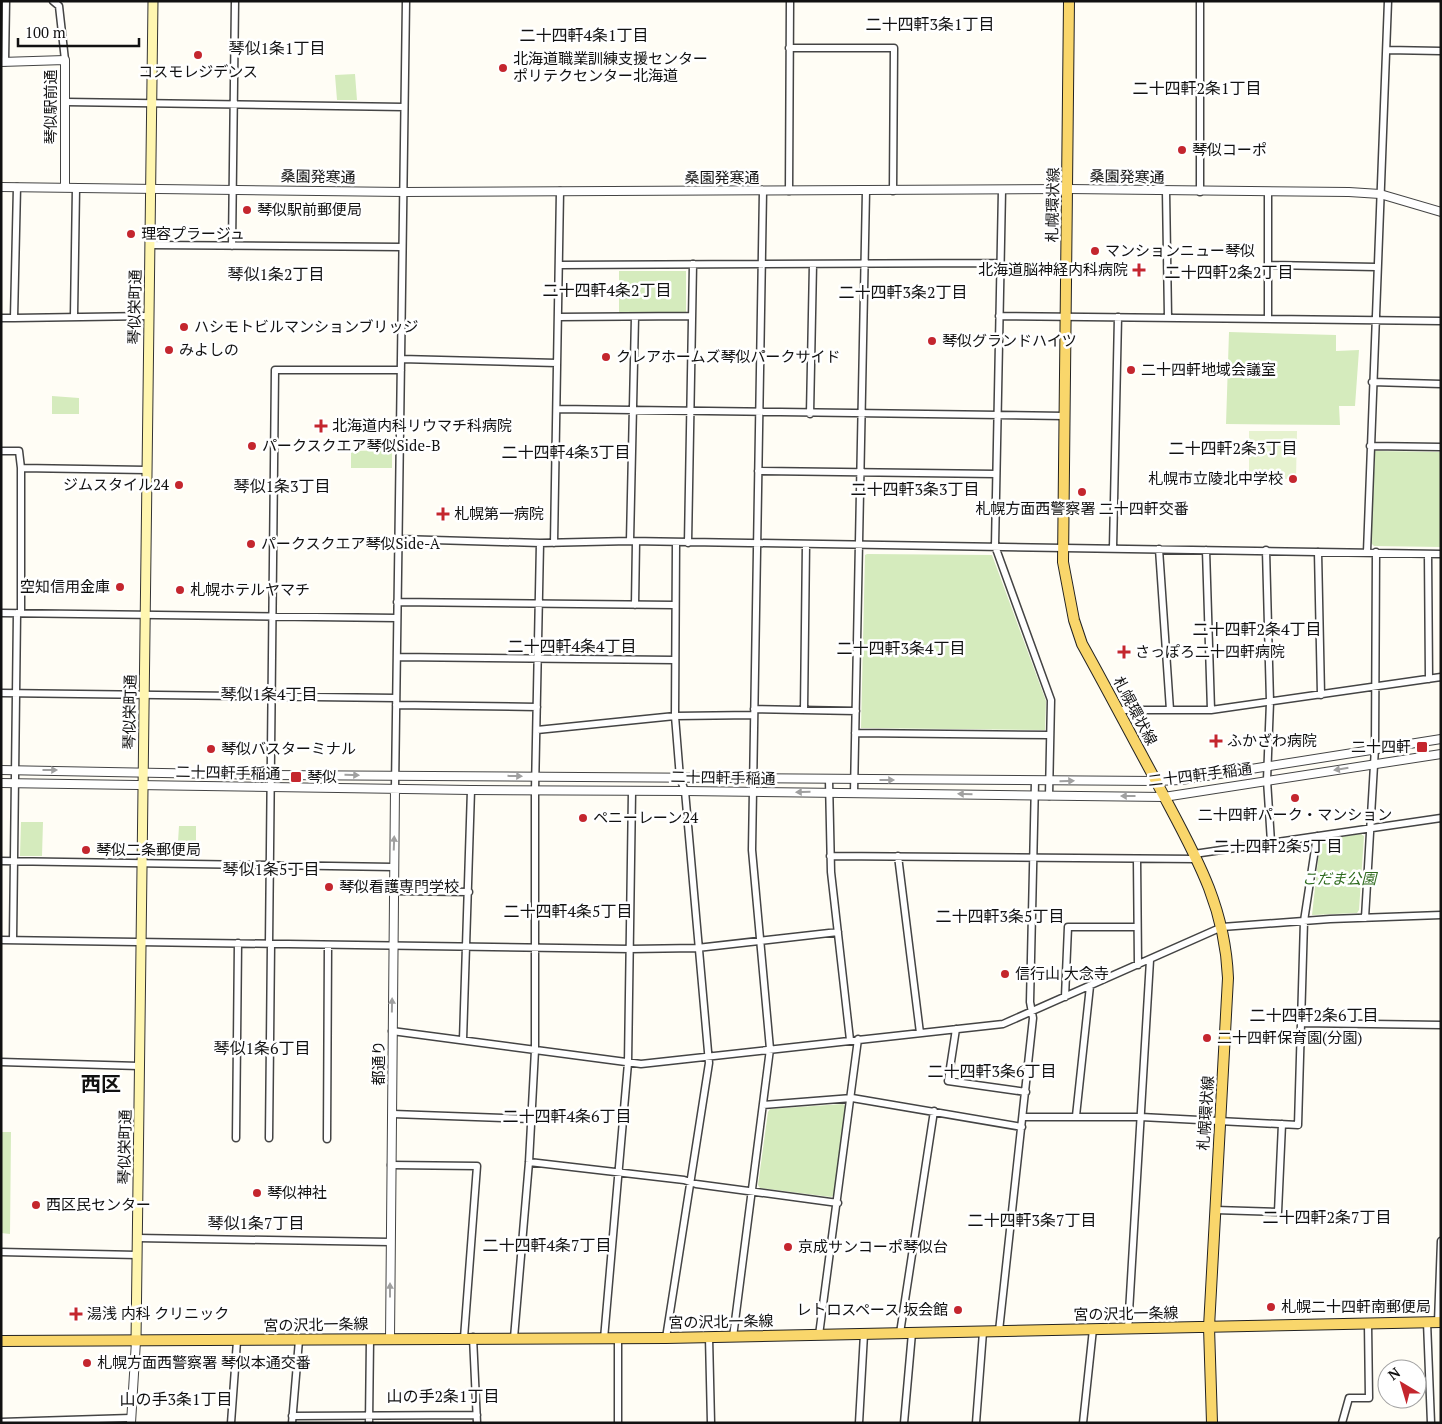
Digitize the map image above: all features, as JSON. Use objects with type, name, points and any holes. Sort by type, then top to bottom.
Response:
[{"type":"main road","name":"琴似栄町通","points":[[136,1341],[153,1]]},
{"type":"main road","name":"札幌環状線","points":[[1069,1],[1067,316],[1062,549],[1065,583],[1082,644],[1195,856],[1215,902],[1226,939],[1228,978],[1209,1327],[1212,1423]]},
{"type":"main road","name":"宮の沢北一条線","points":[[1,1341],[709,1338],[1439,1322]]},
{"type":"street","points":[[3,62],[6,1]]},
{"type":"street","points":[[53,1],[59,6],[65,60]]},
{"type":"street","points":[[232,246],[235,1]]},
{"type":"street","points":[[395,788],[406,1]]},
{"type":"street","points":[[789,191],[790,1]]},
{"type":"street","points":[[1200,1],[1200,192]]},
{"type":"street","points":[[1367,552],[1376,266],[1388,1]]},
{"type":"street","points":[[789,48],[894,48],[893,191]]},
{"type":"street","points":[[1387,50],[1441,51]]},
{"type":"street","name":"琴似駅前通","points":[[3,62],[65,60],[65,187]]},
{"type":"street","points":[[66,102],[233,106],[404,107]]},
{"type":"street","name":"桑園発寒通","points":[[1,187],[403,192],[1068,189],[1268,192],[1380,194],[1441,212]]},
{"type":"street","points":[[14,318],[17,187]]},
{"type":"street","points":[[74,316],[76,188]]},
{"type":"street","points":[[1002,190],[994,546],[1051,700],[1049,796]]},
{"type":"street","points":[[554,543],[560,191]]},
{"type":"street","points":[[733,1337],[770,1049],[752,850],[763,191]]},
{"type":"street","points":[[854,793],[866,191]]},
{"type":"street","points":[[1166,191],[1168,317]]},
{"type":"street","points":[[1268,192],[1268,319]]},
{"type":"street","points":[[150,246],[402,248]]},
{"type":"street","points":[[688,543],[693,264]]},
{"type":"street","points":[[810,414],[813,264]]},
{"type":"street","points":[[559,265],[1000,264]]},
{"type":"street","points":[[1268,265],[1376,266]]},
{"type":"street","points":[[1,318],[149,316]]},
{"type":"street","points":[[558,317],[692,316]]},
{"type":"street","points":[[999,316],[1441,321]]},
{"type":"street","points":[[1113,548],[1118,316]]},
{"type":"street","points":[[635,317],[633,411],[635,605]]},
{"type":"street","points":[[401,359],[557,363]]},
{"type":"street","points":[[269,1138],[269,865],[273,696],[275,370],[401,370]]},
{"type":"street","points":[[1372,382],[1441,384]]},
{"type":"street","points":[[556,409],[810,414],[1065,416]]},
{"type":"street","points":[[1370,446],[1441,447]]},
{"type":"street","points":[[1,451],[19,451],[21,468],[13,940]]},
{"type":"street","points":[[21,468],[147,470]]},
{"type":"street","points":[[758,471],[996,474]]},
{"type":"street","points":[[399,538],[540,543],[633,541],[1441,554]]},
{"type":"street","points":[[514,1338],[529,1162],[535,1050],[536,777],[540,543]]},
{"type":"street","points":[[666,1338],[709,1063],[697,948],[685,791],[680,778],[675,716],[674,605],[676,543]]},
{"type":"street","points":[[804,710],[806,544]]},
{"type":"street","points":[[1159,549],[1170,710]]},
{"type":"street","points":[[1206,550],[1211,710]]},
{"type":"street","points":[[1266,550],[1270,702],[1267,780],[1271,842]]},
{"type":"street","points":[[1318,552],[1321,695]]},
{"type":"street","points":[[1365,918],[1375,748],[1376,552]]},
{"type":"street","points":[[1428,554],[1429,679]]},
{"type":"street","points":[[398,602],[674,605]]},
{"type":"street","points":[[1,613],[397,618]]},
{"type":"street","points":[[397,657],[674,660]]},
{"type":"street","points":[[1118,710],[1211,710],[1441,677]]},
{"type":"street","points":[[1,693],[273,696],[537,707]]},
{"type":"street","points":[[537,730],[675,716],[804,710],[856,711]]},
{"type":"street","points":[[855,733],[1049,735]]},
{"type":"street","name":"二十四軒手稲通","points":[[1,770],[271,775],[1049,782],[1156,781],[1181,780],[1269,764],[1441,739]]},
{"type":"street","name":"二十四軒手稲通","points":[[1,783],[536,791],[828,792],[1164,797],[1441,754]]},
{"type":"street","points":[[829,780],[830,856],[850,1040]]},
{"type":"street","points":[[1000,1331],[1033,1018],[1030,1002],[1035,781]]},
{"type":"street","name":"都通り","points":[[390,1339],[395,788]]},
{"type":"street","points":[[463,1040],[471,790]]},
{"type":"street","points":[[604,1339],[628,1063],[632,792]]},
{"type":"street","points":[[830,856],[1137,859],[1195,856],[1271,842],[1441,818]]},
{"type":"street","points":[[1023,1117],[1141,1117],[1298,1125],[1304,921],[1317,836]]},
{"type":"street","points":[[898,856],[920,1033]]},
{"type":"street","points":[[1137,859],[1138,965]]},
{"type":"street","points":[[1,861],[393,867]]},
{"type":"street","points":[[394,891],[469,892]]},
{"type":"street","points":[[392,1031],[642,1064],[1003,1024],[1222,927],[1304,921],[1441,915]]},
{"type":"street","points":[[1065,997],[1068,927],[1137,927]]},
{"type":"street","points":[[1,940],[630,950],[697,948],[838,932]]},
{"type":"street","points":[[236,1138],[238,944]]},
{"type":"street","points":[[327,1139],[328,945]]},
{"type":"street","points":[[1128,1329],[1150,960]]},
{"type":"street","points":[[1076,1116],[1090,986]]},
{"type":"street","points":[[1301,1023],[1441,1025]]},
{"type":"street","points":[[956,1029],[948,1081],[1026,1092]]},
{"type":"street","points":[[819,1335],[852,1098],[858,1039]]},
{"type":"street","points":[[1,1062],[139,1066]]},
{"type":"street","points":[[763,1105],[852,1098],[1022,1127]]},
{"type":"street","points":[[900,1333],[934,1111]]},
{"type":"street","points":[[393,1114],[532,1118]]},
{"type":"street","points":[[1215,1210],[1278,1212],[1282,1124]]},
{"type":"street","points":[[529,1162],[618,1172],[838,1203]]},
{"type":"street","points":[[391,1165],[477,1166],[469,1338],[477,1423]]},
{"type":"street","points":[[137,1238],[390,1242]]},
{"type":"street","points":[[1439,1322],[1441,1241]]},
{"type":"street","points":[[1,1252],[137,1256]]},
{"type":"street","points":[[1427,1322],[1431,1423]]},
{"type":"street","points":[[1342,1423],[1350,1398],[1368,1398],[1368,1324]]},
{"type":"street","points":[[1083,1423],[1094,1330]]},
{"type":"street","points":[[976,1423],[983,1332]]},
{"type":"street","points":[[904,1423],[912,1333]]},
{"type":"street","points":[[859,1423],[864,1334]]},
{"type":"street","points":[[709,1338],[711,1423]]},
{"type":"street","points":[[369,1420],[370,1339]]},
{"type":"street","points":[[618,1339],[618,1423]]},
{"type":"street","points":[[300,1340],[292,1420],[369,1420],[477,1415]]},
{"type":"street","name":"琴似栄町通","points":[[131,1420],[136,1341]]},
{"type":"street","points":[[231,1423],[237,1341]]},
{"type":"street","points":[[1,1422],[131,1420]]},
{"type":"green space","points":[[355,74],[357,100],[337,100],[335,75]]},
{"type":"green space","points":[[619,271],[686,271],[686,312],[619,312]]},
{"type":"green space","points":[[1229,332],[1336,335],[1336,351],[1359,350],[1355,406],[1339,406],[1340,425],[1226,424]]},
{"type":"green space","points":[[52,396],[79,398],[79,414],[52,414]]},
{"type":"green space","points":[[1249,431],[1297,431],[1296,479],[1249,479]]},
{"type":"green space","points":[[392,450],[392,468],[351,468],[351,451]]},
{"type":"green space","points":[[1375,451],[1441,452],[1441,547],[1374,546],[1371,543]]},
{"type":"green space","points":[[865,555],[992,555],[1046,701],[1045,730],[861,728]]},
{"type":"green space","points":[[21,822],[43,822],[42,856],[20,856]]},
{"type":"green space","points":[[179,826],[196,826],[196,858],[177,857]]},
{"type":"green space","name":"こだま公園","points":[[1361,834],[1364,836],[1359,910],[1357,913],[1312,915],[1320,842]]},
{"type":"green space","points":[[843,1104],[846,1107],[834,1195],[831,1197],[760,1188],[758,1185],[768,1112],[770,1109]]},
{"type":"green space","points":[[1,1132],[11,1132],[10,1234],[1,1233]]},
{"type":"place","name":"コスモレジデンス","points":[[198,55]]},
{"type":"place","name":"北海道職業訓練支援センター ポリテクセンター北海道","points":[[503,68]]},
{"type":"place","name":"琴似コーポ","points":[[1182,150]]},
{"type":"place","name":"琴似駅前郵便局","points":[[247,210]]},
{"type":"place","name":"理容プラージュ","points":[[131,234]]},
{"type":"place","name":"マンションニュー琴似","points":[[1095,251]]},
{"type":"place","name":"北海道脳神経内科病院","points":[[1139,270]]},
{"type":"place","name":"ハシモトビルマンションブリッジ","points":[[184,327]]},
{"type":"place","name":"琴似グランドハイツ","points":[[932,341]]},
{"type":"place","name":"みよしの","points":[[169,350]]},
{"type":"place","name":"クレアホームズ琴似パークサイド","points":[[606,357]]},
{"type":"place","name":"二十四軒地域会議室","points":[[1131,370]]},
{"type":"place","name":"北海道内科リウマチ科病院","points":[[321,426]]},
{"type":"place","name":"パークスクエア琴似Side-B","points":[[252,446]]},
{"type":"place","name":"札幌市立陵北中学校","points":[[1293,479]]},
{"type":"place","name":"ジムスタイル24","points":[[179,485]]},
{"type":"place","name":"札幌方面西警察署 二十四軒交番","points":[[1082,492]]},
{"type":"place","name":"札幌第一病院","points":[[443,514]]},
{"type":"place","name":"パークスクエア琴似Side-A","points":[[251,544]]},
{"type":"place","name":"空知信用金庫","points":[[120,587]]},
{"type":"place","name":"札幌ホテルヤマチ","points":[[180,590]]},
{"type":"place","name":"さっぽろ二十四軒病院","points":[[1124,652]]},
{"type":"place","name":"ふかざわ病院","points":[[1216,741]]},
{"type":"place","name":"二十四軒","points":[[1422,747]]},
{"type":"place","name":"琴似バスターミナル","points":[[211,749]]},
{"type":"place","name":"琴似","points":[[296,777]]},
{"type":"place","name":"二十四軒パーク・マンション","points":[[1295,798]]},
{"type":"place","name":"ペニーレーン24","points":[[583,818]]},
{"type":"place","name":"琴似二条郵便局","points":[[86,850]]},
{"type":"place","name":"琴似看護専門学校","points":[[329,887]]},
{"type":"place","name":"信行山 大念寺","points":[[1005,974]]},
{"type":"place","name":"二十四軒保育園(分園)","points":[[1207,1038]]},
{"type":"place","name":"琴似神社","points":[[257,1193]]},
{"type":"place","name":"西区民センター","points":[[36,1205]]},
{"type":"place","name":"京成サンコーポ琴似台","points":[[788,1247]]},
{"type":"place","name":"札幌二十四軒南郵便局","points":[[1271,1307]]},
{"type":"place","name":"レトロスペース 坂会館","points":[[958,1310]]},
{"type":"place","name":"湯浅 内科 クリニック","points":[[76,1314]]},
{"type":"place","name":"札幌方面西警察署 琴似本通交番","points":[[87,1363]]},
{"type":"district","name":"二十四軒3条1丁目","points":[[930,24]]},
{"type":"district","name":"二十四軒4条1丁目","points":[[584,35]]},
{"type":"district","name":"琴似1条1丁目","points":[[277,48]]},
{"type":"district","name":"二十四軒2条1丁目","points":[[1197,88]]},
{"type":"district","name":"二十四軒2条2丁目","points":[[1229,272]]},
{"type":"district","name":"琴似1条2丁目","points":[[276,274]]},
{"type":"district","name":"二十四軒4条2丁目","points":[[607,290]]},
{"type":"district","name":"二十四軒3条2丁目","points":[[903,292]]},
{"type":"district","name":"二十四軒2条3丁目","points":[[1233,448]]},
{"type":"district","name":"二十四軒4条3丁目","points":[[566,452]]},
{"type":"district","name":"琴似1条3丁目","points":[[282,486]]},
{"type":"district","name":"二十四軒3条3丁目","points":[[915,489]]},
{"type":"district","name":"二十四軒2条4丁目","points":[[1257,629]]},
{"type":"district","name":"二十四軒4条4丁目","points":[[572,646]]},
{"type":"district","name":"二十四軒3条4丁目","points":[[901,648]]},
{"type":"district","name":"琴似1条4丁目","points":[[269,694]]},
{"type":"district","name":"二十四軒2条5丁目","points":[[1278,846]]},
{"type":"district","name":"琴似1条5丁目","points":[[271,869]]},
{"type":"district","name":"二十四軒4条5丁目","points":[[568,911]]},
{"type":"district","name":"二十四軒3条5丁目","points":[[1000,916]]},
{"type":"district","name":"二十四軒2条6丁目","points":[[1314,1015]]},
{"type":"district","name":"琴似1条6丁目","points":[[262,1048]]},
{"type":"district","name":"二十四軒3条6丁目","points":[[992,1071]]},
{"type":"district","name":"西区","points":[[101,1084]]},
{"type":"district","name":"二十四軒4条6丁目","points":[[567,1116]]},
{"type":"district","name":"二十四軒2条7丁目","points":[[1327,1217]]},
{"type":"district","name":"二十四軒3条7丁目","points":[[1032,1220]]},
{"type":"district","name":"琴似1条7丁目","points":[[256,1223]]},
{"type":"district","name":"二十四軒4条7丁目","points":[[547,1245]]},
{"type":"district","name":"山の手2条1丁目","points":[[443,1396]]},
{"type":"district","name":"山の手3条1丁目","points":[[176,1399]]}]
